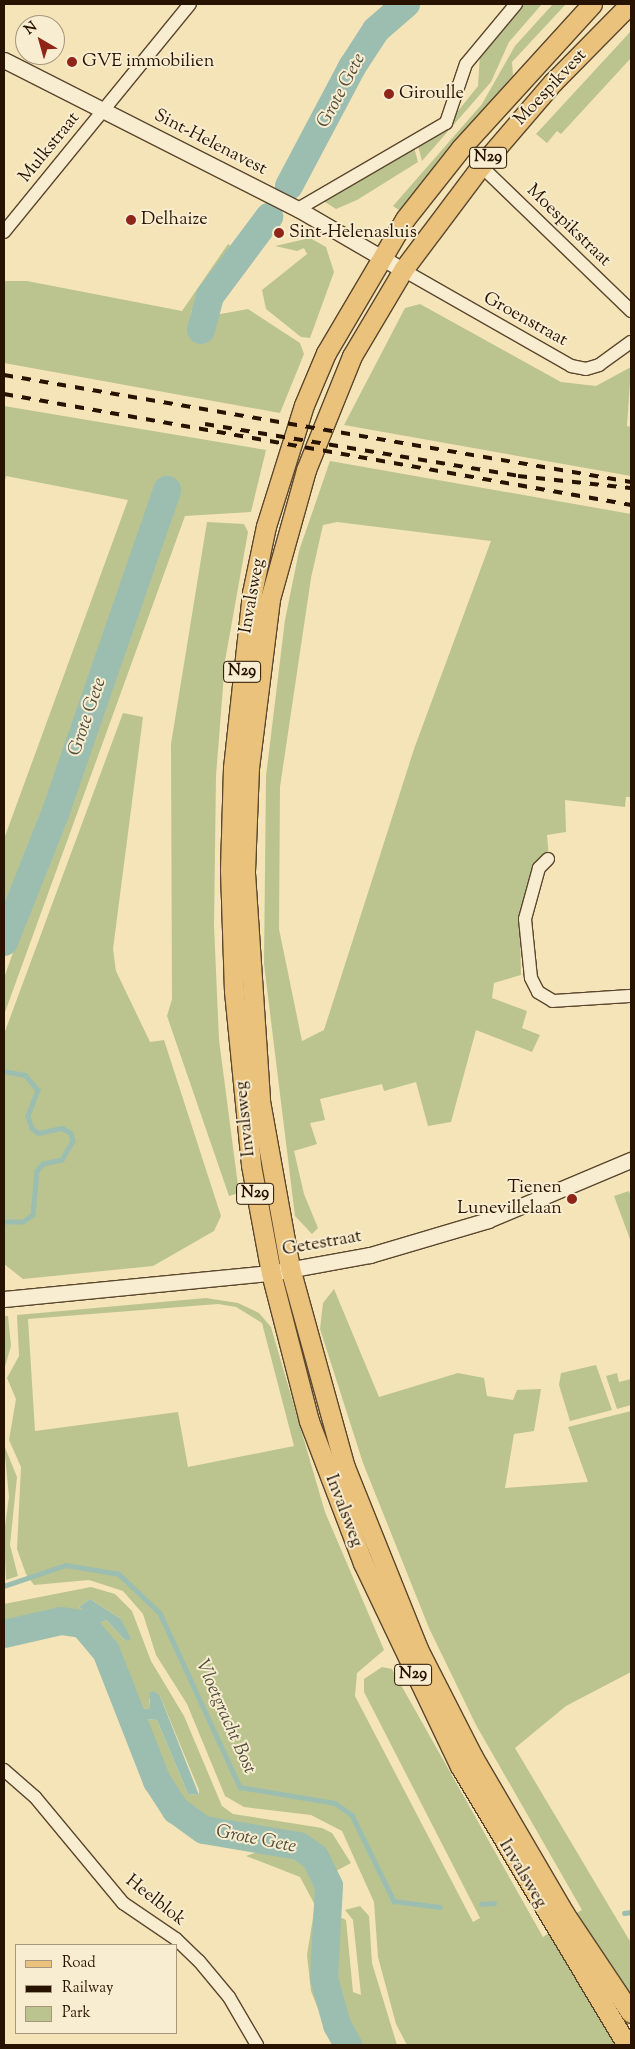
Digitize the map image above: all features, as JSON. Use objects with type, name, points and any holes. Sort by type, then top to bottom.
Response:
[{"type":"main road","name":"Moespikvest","points":[[380,256],[461,148],[592,4]]},
{"type":"main road","name":"Moespikvest","points":[[403,270],[481,166],[553,82],[630,4]]},
{"type":"main road","name":"Invalsweg","points":[[380,256],[326,353],[283,465],[264,535],[243,660],[230,861],[234,991],[251,1166],[271,1273],[309,1421],[403,1654],[474,1791],[627,2045]]},
{"type":"main road","name":"Invalsweg","points":[[403,270],[352,356],[306,470],[270,599],[259,664],[245,873],[249,988],[260,1101],[290,1268],[345,1468],[418,1649],[526,1850],[631,2013]]},
{"type":"street","name":"Mulkstraat","points":[[4,232],[190,4]]},
{"type":"street","points":[[298,209],[446,123],[466,64],[516,4]]},
{"type":"street","name":"Sint-Helenavest","points":[[4,60],[298,209],[403,270]]},
{"type":"street","name":"Moespikstraat","points":[[481,166],[631,310]]},
{"type":"street","name":"Groenstraat","points":[[403,270],[571,366],[586,369],[599,365],[631,342]]},
{"type":"street","points":[[548,859],[539,868],[525,919],[531,978],[538,992],[553,1000],[631,996]]},
{"type":"street","name":"Getestraat","points":[[4,1299],[271,1273],[437,1237],[631,1160]]},
{"type":"street","name":"Heelblok","points":[[4,1770],[35,1797],[123,1903],[176,1939],[199,1961],[229,1997],[256,2045]]},
{"type":"green space","points":[[523,4],[542,4],[509,42],[491,82],[422,161],[418,146],[442,131],[478,86],[480,54]]},
{"type":"green space","points":[[553,4],[566,4],[512,62],[513,75],[402,212],[393,206],[482,104],[515,46]]},
{"type":"green space","points":[[631,31],[631,58],[561,134],[557,131],[547,143],[536,134]]},
{"type":"green space","points":[[414,147],[418,162],[357,200],[336,209],[322,200]]},
{"type":"green space","points":[[310,238],[326,247],[334,272],[310,338],[301,337],[266,309],[262,290],[307,254],[304,248],[297,251],[275,246]]},
{"type":"green space","points":[[228,244],[236,250],[206,283],[191,312],[189,334],[210,332],[215,315],[248,309],[300,343],[304,354],[280,413],[4,363],[4,281],[27,281],[182,311]]},
{"type":"green space","points":[[420,304],[561,382],[596,386],[631,367],[627,426],[631,427],[631,476],[344,425],[405,308]]},
{"type":"green space","points":[[4,406],[266,450],[251,512],[185,516],[4,1015],[4,978],[175,497],[172,489],[163,487],[156,496],[135,563],[4,916],[4,839],[128,500],[6,476],[4,485]]},
{"type":"green space","points":[[330,461],[631,514],[631,797],[626,797],[625,807],[565,800],[566,832],[547,835],[549,858],[535,863],[520,929],[521,975],[494,983],[492,998],[527,1011],[522,1028],[540,1035],[532,1052],[476,1030],[451,1122],[428,1126],[416,1082],[384,1091],[382,1084],[320,1099],[325,1120],[310,1123],[317,1144],[294,1151],[304,1194],[318,1228],[312,1234],[295,1216],[264,964],[266,776],[285,620],[299,551]],"holes":[[[337,522],[491,541],[414,749],[324,1030],[302,1041],[279,929],[280,787],[311,578],[323,525]]]},
{"type":"green space","points":[[207,522],[244,524],[248,532],[225,661],[216,776],[214,925],[219,1040],[239,1193],[229,1196],[167,1016],[172,999],[171,744]]},
{"type":"green space","points":[[123,713],[143,717],[113,949],[116,971],[150,1042],[164,1040],[221,1216],[214,1231],[153,1266],[23,1279],[4,1264],[4,1034]]},
{"type":"green space","points":[[629,1191],[631,1198],[631,1242],[614,1196]]},
{"type":"green space","points":[[334,1289],[379,1397],[458,1373],[484,1378],[487,1396],[513,1400],[517,1390],[541,1389],[534,1431],[514,1434],[505,1488],[588,1482],[568,1427],[631,1411],[631,1672],[566,1706],[515,1748],[631,1943],[631,1998],[575,1914],[582,1910],[476,1725],[429,1628],[363,1463],[320,1329],[323,1303]]},
{"type":"green space","points":[[206,1298],[238,1303],[259,1313],[271,1327],[325,1512],[384,1650],[357,1673],[355,1696],[473,1922],[480,1918],[364,1692],[364,1679],[382,1667],[392,1669],[543,1937],[549,1933],[616,2045],[407,2045],[396,2024],[378,1957],[374,1902],[342,1831],[311,1815],[244,1807],[225,1796],[187,1704],[156,1655],[143,1614],[123,1591],[89,1580],[34,1585],[26,1574],[17,1549],[21,1467],[9,1440],[16,1399],[7,1378],[19,1356],[17,1315]],"holes":[[[218,1304],[236,1307],[262,1323],[294,1446],[188,1467],[178,1412],[35,1431],[28,1319]]]},
{"type":"green space","points":[[4,1316],[8,1316],[11,1346],[4,1370]]},
{"type":"green space","points":[[596,1365],[612,1410],[570,1421],[559,1385],[561,1373]]},
{"type":"green space","points":[[617,1373],[619,1382],[631,1379],[631,1405],[617,1409],[606,1376]]},
{"type":"green space","points":[[4,1445],[17,1477],[10,1545],[18,1576],[6,1580],[4,1533],[9,1497]]},
{"type":"green space","points":[[91,1587],[115,1594],[132,1611],[151,1661],[184,1716],[222,1806],[233,1814],[322,1828],[332,1833],[351,1863],[334,1872],[322,1855],[299,1841],[223,1826],[185,1808],[170,1788],[143,1719],[157,1720],[188,1794],[199,1795],[199,1790],[160,1696],[149,1698],[150,1708],[143,1709],[120,1660],[96,1625],[106,1620],[126,1641],[121,1619],[90,1599],[79,1607],[88,1613],[86,1617],[44,1613],[4,1628],[4,1604]]},
{"type":"green space","points":[[274,1846],[300,1854],[318,1880],[322,1903],[314,1971],[332,2044],[311,1991],[307,1955],[315,1905],[300,1877],[246,1856]]},
{"type":"green space","points":[[360,1906],[369,1916],[372,1963],[397,2045],[357,2045],[335,1985],[332,1949],[335,1924],[342,1918],[346,1920],[353,1992],[361,1995],[353,1920],[345,1910]]},
{"type":"shaded area","points":[[90,1599],[121,1619],[131,1639],[126,1641],[106,1620],[96,1625],[83,1618],[88,1613],[79,1607]]},
{"type":"shaded area","points":[[154,1691],[160,1696],[199,1795],[188,1794],[157,1720],[143,1719],[143,1709],[150,1708],[149,1693]]},
{"type":"waterway","name":"Grote Gete","points":[[289,186],[352,67],[376,30],[406,4]]},
{"type":"waterway","name":"Grote Gete","points":[[201,330],[210,296],[269,217]]},
{"type":"waterway","name":"Grote Gete","points":[[4,942],[55,814],[167,490]]},
{"type":"waterway","points":[[4,1071],[25,1075],[38,1090],[28,1116],[32,1128],[38,1133],[62,1128],[71,1133],[73,1141],[62,1160],[43,1164],[37,1171],[33,1215],[23,1222],[4,1222]]},
{"type":"waterway","name":"Vloetgracht Bost","points":[[4,1586],[66,1565],[119,1574],[160,1613],[240,1787],[335,1803],[352,1815],[394,1901],[440,1907]]},
{"type":"waterway","name":"Grote Gete","points":[[4,1634],[61,1621],[83,1624],[106,1651],[157,1781],[176,1810],[204,1830],[299,1846],[315,1857],[329,1886],[324,1978],[337,2025],[348,2045]]},
{"type":"waterway","name":"Vloetgracht Bost","points":[[481,1904],[494,1903]]},
{"type":"waterway","name":"Vloetgracht Bost","points":[[624,1913],[631,1912]]},
{"type":"railway","points":[[4,375],[631,482]]},
{"type":"railway","points":[[4,394],[631,505]]},
{"type":"railway","points":[[205,424],[518,476],[630,488]]},
{"type":"place","name":"GVE immobilien","points":[[72,62]]},
{"type":"place","name":"Giroulle","points":[[389,94]]},
{"type":"place","name":"Delhaize","points":[[131,220]]},
{"type":"place","name":"Sint-Helenasluis","points":[[279,233]]},
{"type":"place","name":"Tienen Lunevillelaan","points":[[572,1199]]}]
